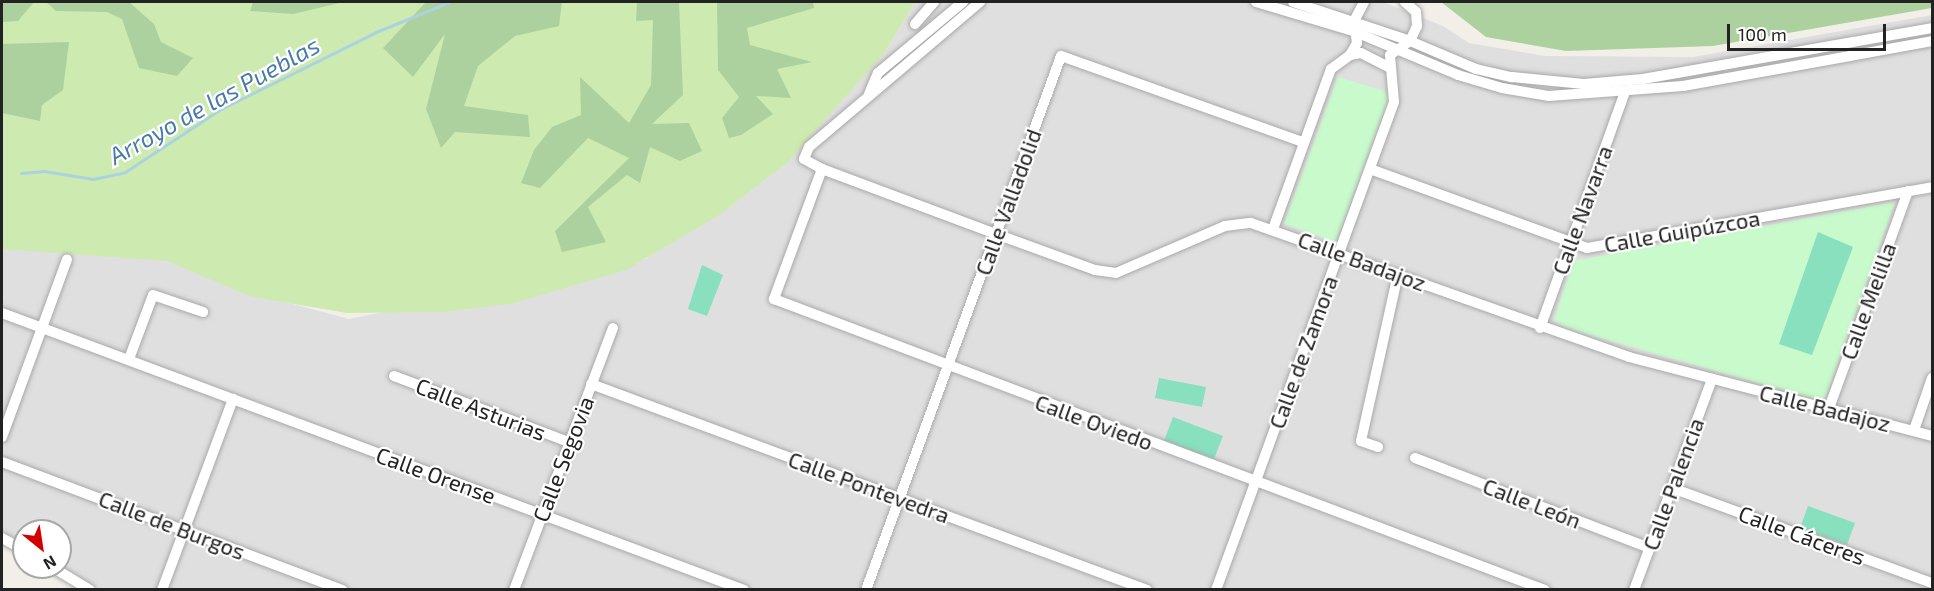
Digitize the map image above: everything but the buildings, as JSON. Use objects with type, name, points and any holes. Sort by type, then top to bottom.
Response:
[{"type":"street","points":[[915,24],[934,2]]},
{"type":"street","points":[[869,94],[878,73],[963,2]]},
{"type":"street","points":[[869,94],[980,2]]},
{"type":"street","points":[[1256,2],[1410,40],[1476,69],[1512,77],[1584,84],[1643,79],[1932,28]]},
{"type":"street","points":[[1293,2],[1354,26],[1458,75],[1502,88],[1549,96],[1683,86],[1932,41]]},
{"type":"street","points":[[1273,229],[1328,74],[1350,55],[1357,43],[1354,26],[1364,2]]},
{"type":"street","points":[[1390,68],[1390,55],[1410,40],[1417,20],[1405,2]]},
{"type":"street","points":[[1350,55],[1368,54],[1390,68]]},
{"type":"street","name":"Calle Valladolid","points":[[866,590],[1061,56],[1303,142]]},
{"type":"street","name":"Calle de Zamora","points":[[1216,590],[1394,102],[1395,79],[1390,68]]},
{"type":"street","name":"Calle Navarra","points":[[1540,328],[1625,92]]},
{"type":"street","name":"Calle Badajoz","points":[[869,94],[809,147],[803,157],[822,169],[1095,270],[1116,273],[1225,226],[1251,223],[1398,274],[1540,328],[1828,411],[1932,436]]},
{"type":"street","name":"Calle Oviedo","points":[[822,169],[774,300],[1255,483],[1545,590]]},
{"type":"street","name":"Calle Guipúzcoa","points":[[1370,169],[1587,248],[1932,187]]},
{"type":"street","name":"Calle Melilla","points":[[1828,411],[1908,191]]},
{"type":"street","points":[[2,437],[67,259]]},
{"type":"street","points":[[1378,447],[1361,441],[1398,274]]},
{"type":"street","points":[[129,359],[153,295],[203,312]]},
{"type":"street","name":"Calle Orense","points":[[2,313],[744,590]]},
{"type":"street","name":"Calle Segovia","points":[[514,590],[613,328]]},
{"type":"street","name":"Calle Asturias","points":[[394,376],[569,442]]},
{"type":"street","points":[[1914,430],[1932,378]]},
{"type":"street","name":"Calle Palencia","points":[[1634,590],[1712,379]]},
{"type":"street","name":"Calle Pontevedra","points":[[591,384],[1147,590]]},
{"type":"street","points":[[162,590],[234,399]]},
{"type":"street","name":"Calle León","points":[[1415,458],[1649,548]]},
{"type":"street","name":"Calle de Burgos","points":[[2,462],[343,590]]},
{"type":"street","name":"Calle Cáceres","points":[[1672,488],[1932,583]]},
{"type":"street","points":[[72,579],[90,590]]},
{"type":"shaded area","points":[[915,2],[1383,2],[1443,26],[1469,43],[1545,56],[1693,57],[1932,15],[1932,589],[99,589],[72,572],[72,519],[12,519],[12,537],[2,531],[2,239],[119,236],[263,296],[349,319],[646,259],[885,52]]},
{"type":"green space","points":[[2,2],[915,2],[885,52],[787,163],[719,215],[626,270],[514,303],[444,312],[347,313],[252,297],[167,261],[2,249]]},
{"type":"green space","points":[[2,2],[34,2],[18,21],[2,22]]},
{"type":"green space","points":[[46,2],[129,2],[154,24],[161,42],[193,58],[177,76],[139,68],[122,19],[107,12],[56,11]]},
{"type":"green space","points":[[253,2],[344,2],[293,14],[250,11]]},
{"type":"green space","points":[[426,2],[562,2],[559,26],[515,36],[478,66],[464,106],[528,115],[530,137],[455,132],[441,148],[426,109],[445,34],[413,77],[383,48]]},
{"type":"green space","points":[[637,2],[679,2],[683,95],[652,124],[689,123],[702,151],[680,161],[650,147],[640,183],[627,175],[588,207],[606,242],[562,252],[555,231],[629,158],[588,138],[540,188],[521,183],[534,150],[552,127],[581,115],[580,77],[629,123],[651,85],[653,20],[636,21]]},
{"type":"green space","points":[[717,2],[813,2],[814,8],[747,28],[750,45],[812,62],[777,69],[791,98],[756,96],[773,114],[741,135],[729,138],[722,118],[739,97],[718,70]]},
{"type":"green space","points":[[1441,2],[1932,2],[1932,8],[1713,46],[1566,51],[1486,37]]},
{"type":"green space","points":[[69,42],[63,90],[42,105],[40,121],[2,113],[2,44]]},
{"type":"green space","points":[[1338,77],[1391,93],[1336,242],[1284,224]]},
{"type":"green space","points":[[1895,202],[1826,396],[1818,400],[1566,328],[1554,320],[1573,261]]},
{"type":"green space","points":[[1818,232],[1853,247],[1812,355],[1779,344]]},
{"type":"green space","points":[[702,265],[723,275],[707,316],[688,309]]},
{"type":"green space","points":[[1159,378],[1206,387],[1202,407],[1155,398]]},
{"type":"green space","points":[[1173,417],[1223,436],[1214,459],[1164,441]]},
{"type":"green space","points":[[1808,506],[1855,523],[1847,545],[1800,528]]},
{"type":"waterway","name":"Arroyo de las Pueblas","points":[[21,173],[44,171],[93,179],[125,172],[221,109],[376,32],[449,2]]}]
